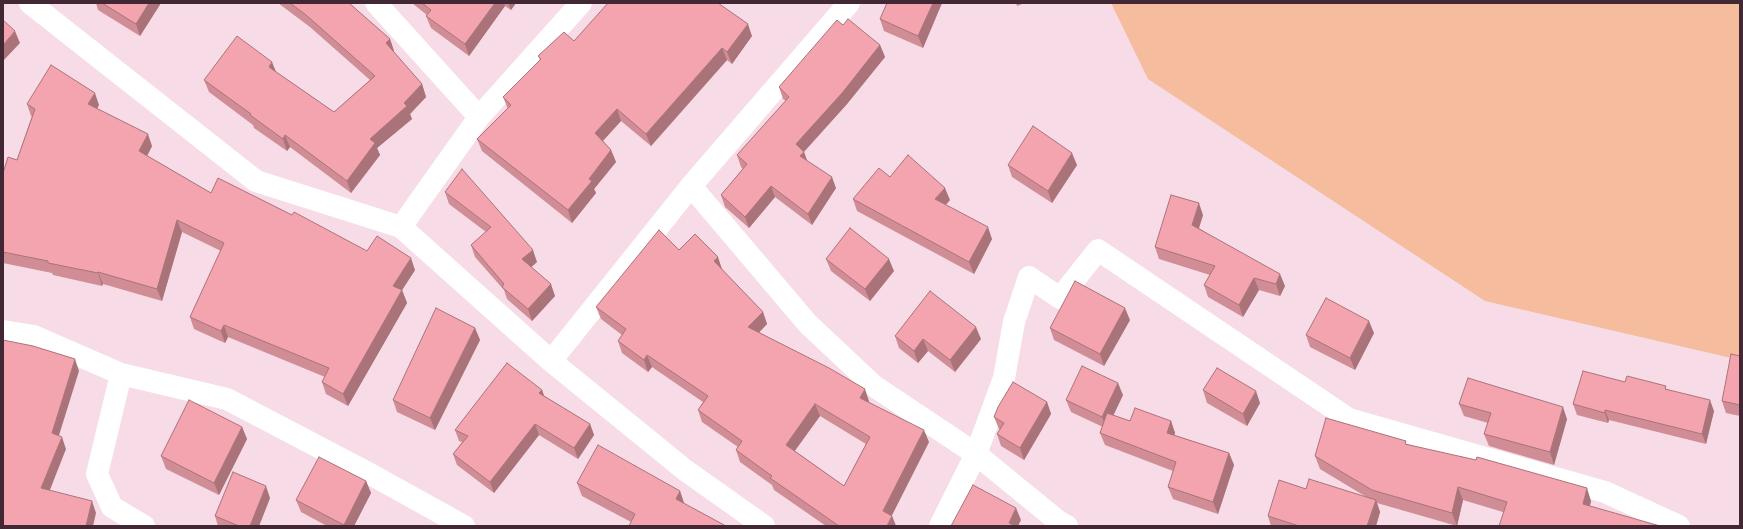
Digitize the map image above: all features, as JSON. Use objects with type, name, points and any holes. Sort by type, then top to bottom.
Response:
[{"type":"street","points":[[30,3],[256,181],[401,227],[551,362],[685,470],[764,526]]},
{"type":"street","points":[[376,3],[479,117]]},
{"type":"street","points":[[401,227],[479,117],[581,3]]},
{"type":"street","points":[[551,362],[691,186],[849,3]]},
{"type":"street","points":[[691,186],[808,324],[874,386],[976,454],[1058,521],[1067,526]]},
{"type":"street","points":[[940,526],[976,454],[1004,378],[1014,322],[1029,277],[1060,298],[1098,250],[1349,420],[1605,492],[1680,526]]},
{"type":"street","points":[[3,331],[34,336],[121,374],[227,399],[372,475],[464,526]]},
{"type":"street","points":[[121,374],[97,474],[112,507],[144,526]]},
{"type":"shaded area","points":[[1111,3],[1740,3],[1740,360],[1485,301],[1148,79]]},
{"type":"building","points":[[102,3],[149,3],[136,24]]},
{"type":"building","points":[[290,3],[349,3],[390,39],[386,43],[422,84],[404,103],[407,106],[370,139],[375,143],[347,181],[285,135],[283,139],[204,80],[237,36],[272,62],[269,67],[334,112],[375,76],[306,15]]},
{"type":"building","points":[[422,3],[495,3],[465,44],[426,16],[431,10]]},
{"type":"building","points":[[608,3],[718,3],[748,24],[727,52],[722,48],[646,134],[617,109],[595,133],[611,150],[589,179],[592,181],[568,210],[477,139],[511,105],[503,97],[541,59],[538,56],[564,32],[574,41]]},
{"type":"building","points":[[887,3],[933,3],[918,36],[880,19]]},
{"type":"building","points":[[848,19],[880,45],[843,92],[796,144],[804,152],[800,156],[832,177],[808,214],[771,186],[745,217],[721,195],[747,164],[737,155],[789,97],[779,87],[837,20],[843,25]]},
{"type":"building","points":[[3,20],[15,31],[3,45]]},
{"type":"building","points":[[51,65],[95,93],[88,104],[148,134],[139,151],[211,193],[218,178],[292,215],[294,212],[367,251],[377,236],[411,258],[393,286],[402,290],[343,394],[322,382],[329,368],[224,325],[221,331],[190,317],[224,243],[177,220],[157,289],[98,272],[48,263],[48,261],[3,252],[3,173],[8,157],[17,160],[35,109],[27,104]]},
{"type":"building","points":[[1033,126],[1072,153],[1048,191],[1008,165]]},
{"type":"building","points":[[908,155],[945,188],[935,199],[988,227],[969,262],[853,199],[879,168],[890,177]]},
{"type":"building","points":[[462,169],[533,250],[522,259],[551,284],[528,309],[502,287],[504,284],[471,245],[491,227],[445,192]]},
{"type":"building","points":[[1171,195],[1199,203],[1192,225],[1280,274],[1276,284],[1254,278],[1239,305],[1204,285],[1215,266],[1155,247]]},
{"type":"building","points":[[850,228],[889,259],[865,289],[826,259]]},
{"type":"building","points":[[659,230],[679,250],[695,234],[718,257],[714,261],[763,312],[748,327],[829,368],[865,389],[860,398],[924,430],[883,511],[892,516],[887,526],[839,526],[770,478],[772,476],[736,450],[742,441],[698,410],[708,396],[647,355],[644,360],[618,341],[626,329],[596,307]],"holes":[[[815,404],[870,437],[844,486],[786,445]]]},
{"type":"building","points":[[1075,281],[1125,308],[1100,354],[1050,328]]},
{"type":"building","points":[[930,291],[976,327],[950,360],[923,339],[914,351],[895,336]]},
{"type":"building","points":[[1326,298],[1369,321],[1350,358],[1306,335]]},
{"type":"building","points":[[436,308],[475,328],[430,418],[393,400]]},
{"type":"building","points":[[3,340],[33,346],[75,359],[52,433],[62,437],[41,488],[92,501],[86,526],[3,526]]},
{"type":"building","points":[[1731,354],[1740,356],[1740,405],[1722,401]]},
{"type":"building","points":[[507,363],[542,390],[539,393],[590,424],[574,448],[535,424],[490,482],[453,454],[468,436],[455,430]]},
{"type":"building","points":[[1082,366],[1118,383],[1102,417],[1066,400]]},
{"type":"building","points":[[1217,368],[1256,391],[1243,414],[1203,390]]},
{"type":"building","points":[[1583,371],[1625,382],[1627,376],[1666,386],[1665,389],[1710,400],[1702,434],[1605,410],[1605,413],[1573,404]]},
{"type":"building","points":[[1468,378],[1563,407],[1550,452],[1484,434],[1491,413],[1459,404]]},
{"type":"building","points":[[1013,382],[1047,402],[1020,448],[997,434],[1004,423],[994,417],[998,407]]},
{"type":"building","points":[[189,400],[242,427],[214,483],[161,456]]},
{"type":"building","points":[[1135,408],[1171,421],[1167,433],[1229,453],[1213,502],[1168,487],[1176,462],[1100,433],[1107,413],[1130,421]]},
{"type":"building","points":[[1326,418],[1406,441],[1405,444],[1476,460],[1477,457],[1587,488],[1583,504],[1660,526],[1499,526],[1507,502],[1458,487],[1452,513],[1372,490],[1315,456]]},
{"type":"building","points":[[598,445],[680,491],[676,499],[726,526],[629,526],[635,514],[577,483]]},
{"type":"building","points":[[319,457],[366,481],[344,525],[296,500]]},
{"type":"building","points":[[233,472],[266,486],[250,526],[239,526],[215,516]]},
{"type":"building","points":[[1309,479],[1376,500],[1367,526],[1299,526],[1268,516],[1279,480],[1306,489]]},
{"type":"building","points":[[973,485],[1016,508],[1009,523],[1016,526],[951,526]]}]
